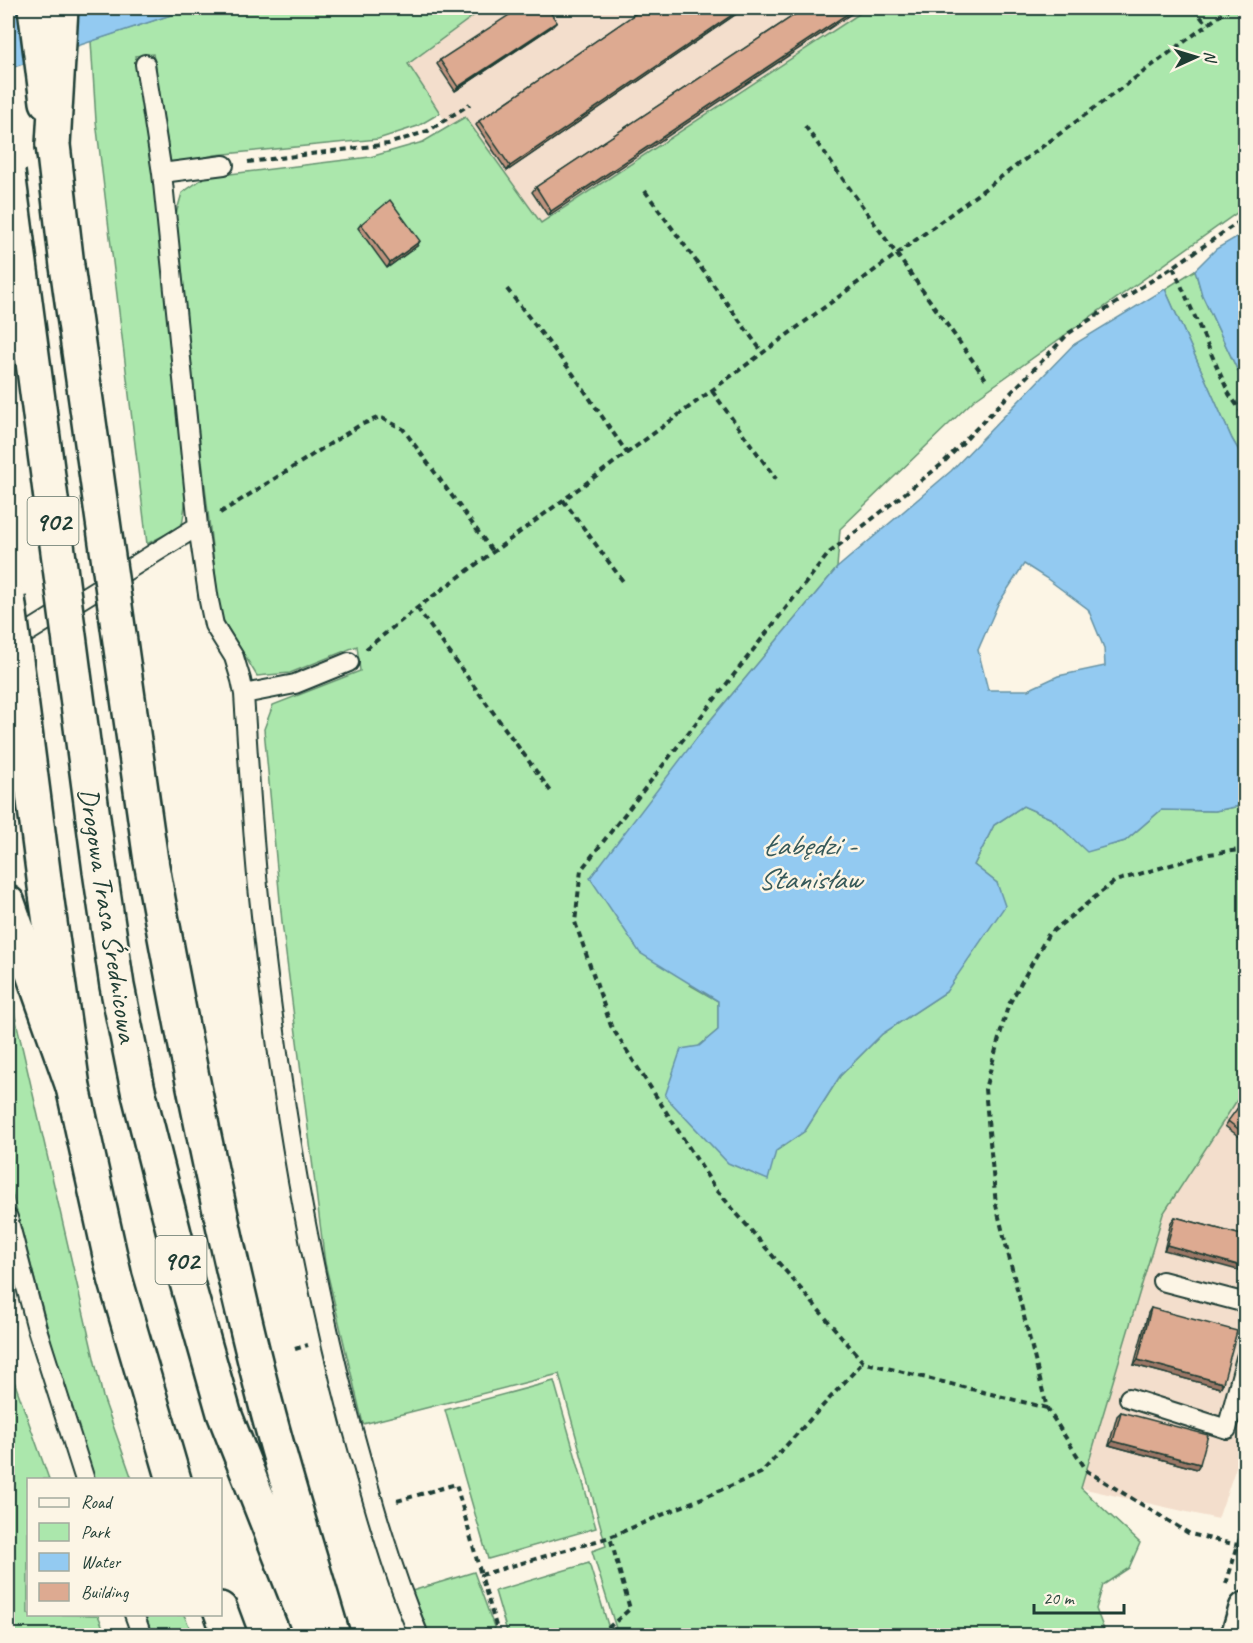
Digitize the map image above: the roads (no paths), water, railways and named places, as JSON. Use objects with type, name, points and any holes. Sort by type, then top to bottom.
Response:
[{"type":"main road","points":[[35,8],[67,266],[151,861],[188,1065],[265,1402],[333,1635]]},
{"type":"main road","points":[[53,145],[61,8]]},
{"type":"main road","name":"Drogowa Trasa Średnicowa","points":[[8,172],[100,871],[117,986],[138,1090],[224,1413],[312,1635]]},
{"type":"main road","name":"Drogowa Trasa Średnicowa","points":[[8,598],[73,1087],[115,1278],[174,1478]]},
{"type":"main road","points":[[8,903],[73,1087]]},
{"type":"main road","points":[[1235,1600],[1238,1635]]},
{"type":"main road","points":[[222,1614],[230,1635]]},
{"type":"lane","points":[[145,64],[162,173],[198,526],[214,625],[234,657],[242,680],[258,886],[280,1071],[304,1214],[329,1340],[375,1507],[419,1635]]},
{"type":"lane","points":[[162,173],[224,165]]},
{"type":"lane","points":[[8,645],[198,526]]},
{"type":"lane","points":[[243,694],[295,684],[349,662]]},
{"type":"lane","points":[[8,1218],[37,1329],[86,1478]]},
{"type":"lane","points":[[1162,1281],[1245,1303]]},
{"type":"lane","points":[[1129,1398],[1227,1429],[1245,1358]]},
{"type":"lane","points":[[135,1616],[142,1635]]},
{"type":"water","points":[[192,8],[8,69],[8,9]]},
{"type":"water","points":[[1245,232],[1245,386],[1202,295],[1195,270],[1216,249]]},
{"type":"water","name":"Łabędzi - Stanisław","points":[[1165,289],[1232,439],[1245,461],[1245,805],[1215,811],[1161,810],[1125,841],[1087,852],[1052,819],[1023,806],[994,825],[974,865],[997,883],[1005,906],[946,992],[882,1034],[840,1076],[805,1131],[776,1151],[768,1180],[728,1163],[665,1096],[681,1049],[699,1046],[718,1030],[718,1001],[640,953],[590,878],[709,722],[837,568],[951,471],[1073,345]],"holes":[[[1024,564],[1088,609],[1104,648],[1105,666],[1058,676],[1028,690],[988,690],[978,650],[998,604]]]}]
